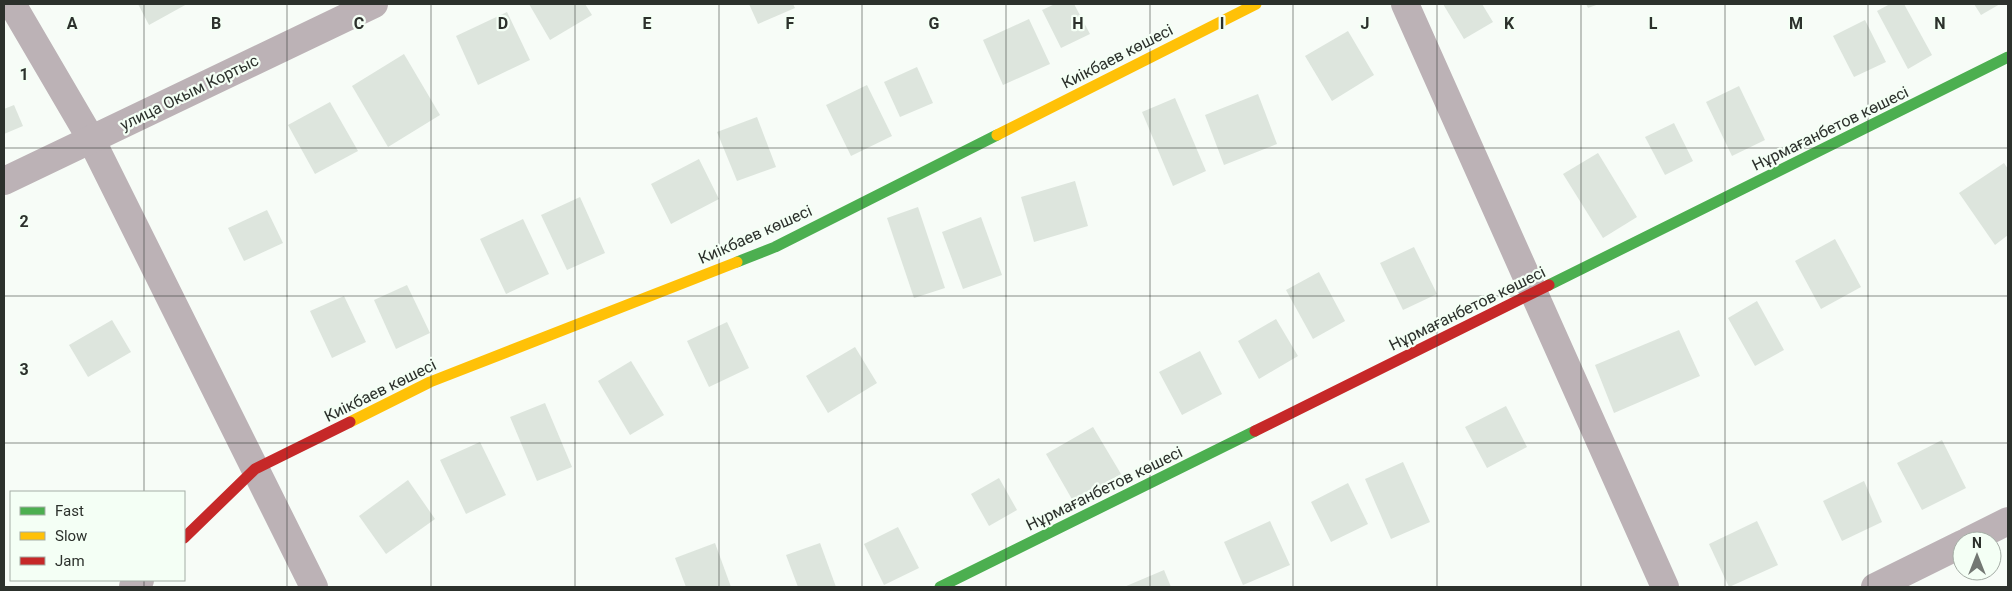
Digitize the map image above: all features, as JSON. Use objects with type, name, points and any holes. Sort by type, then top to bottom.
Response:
[{"type":"street","points":[[12,4],[91,139],[314,587]]},
{"type":"street","name":"улица Окым Кортыс","points":[[4,181],[374,4]]},
{"type":"street","name":"Киікбаев көшесі","points":[[185,537],[256,470],[430,382],[775,247],[1256,4]]},
{"type":"street","points":[[1405,4],[1665,587]]},
{"type":"street","name":"Нұрмағанбетов көшесі","points":[[940,587],[2008,57]]},
{"type":"street","points":[[1988,531],[2008,521]]},
{"type":"street","points":[[1875,587],[1952,549]]},
{"type":"building","points":[[138,4],[187,4],[149,25]]},
{"type":"building","points":[[529,4],[585,4],[592,15],[550,40]]},
{"type":"building","points":[[749,4],[793,4],[795,8],[758,24]]},
{"type":"building","points":[[1055,4],[1074,4],[1090,34],[1061,48],[1042,10]]},
{"type":"building","points":[[1443,4],[1482,4],[1493,22],[1464,39]]},
{"type":"building","points":[[1586,4],[1599,4],[1588,8]]},
{"type":"building","points":[[1890,4],[1904,4],[1932,55],[1908,69],[1877,11]]},
{"type":"building","points":[[1974,4],[2000,4],[1981,15]]},
{"type":"building","points":[[507,12],[530,60],[478,85],[456,36]]},
{"type":"building","points":[[1029,19],[1050,64],[1003,85],[983,40]]},
{"type":"building","points":[[1865,20],[1886,62],[1854,77],[1833,36]]},
{"type":"building","points":[[1348,31],[1374,75],[1332,101],[1305,56]]},
{"type":"building","points":[[404,54],[440,115],[388,147],[352,86]]},
{"type":"building","points":[[917,67],[933,103],[900,117],[884,82]]},
{"type":"building","points":[[867,85],[892,136],[851,156],[826,105]]},
{"type":"building","points":[[1739,86],[1765,140],[1732,156],[1706,102]]},
{"type":"building","points":[[1258,94],[1277,144],[1224,165],[1205,115]]},
{"type":"building","points":[[1175,98],[1206,171],[1173,186],[1142,112]]},
{"type":"building","points":[[330,102],[358,151],[315,174],[288,125]]},
{"type":"building","points":[[14,105],[23,126],[4,134],[4,109]]},
{"type":"building","points":[[757,117],[776,167],[737,181],[717,132]]},
{"type":"building","points":[[1674,123],[1693,161],[1665,175],[1645,137]]},
{"type":"building","points":[[1598,153],[1637,217],[1603,238],[1563,174]]},
{"type":"building","points":[[699,159],[719,199],[671,224],[651,184]]},
{"type":"building","points":[[2004,163],[2008,169],[2008,235],[1995,245],[1959,193]]},
{"type":"building","points":[[1075,181],[1088,226],[1034,242],[1021,197]]},
{"type":"building","points":[[580,197],[605,253],[567,270],[541,215]]},
{"type":"building","points":[[918,207],[945,288],[914,298],[887,218]]},
{"type":"building","points":[[267,210],[283,243],[244,261],[228,228]]},
{"type":"building","points":[[981,217],[1002,275],[963,289],[942,232]]},
{"type":"building","points":[[523,219],[549,274],[506,294],[480,239]]},
{"type":"building","points":[[1835,239],[1861,287],[1821,309],[1795,261]]},
{"type":"building","points":[[1414,247],[1437,294],[1403,310],[1380,263]]},
{"type":"building","points":[[1319,272],[1345,321],[1313,339],[1286,290]]},
{"type":"building","points":[[407,285],[430,333],[396,349],[374,300]]},
{"type":"building","points":[[344,296],[366,342],[332,358],[310,311]]},
{"type":"building","points":[[1757,301],[1784,350],[1755,366],[1728,318]]},
{"type":"building","points":[[1276,319],[1298,356],[1259,379],[1238,341]]},
{"type":"building","points":[[112,320],[131,352],[88,377],[69,345]]},
{"type":"building","points":[[727,322],[749,368],[709,387],[687,341]]},
{"type":"building","points":[[1679,330],[1700,376],[1614,413],[1595,365]]},
{"type":"building","points":[[855,347],[877,383],[828,413],[806,376]]},
{"type":"building","points":[[1200,351],[1222,394],[1182,415],[1159,372]]},
{"type":"building","points":[[631,361],[664,415],[630,435],[598,381]]},
{"type":"building","points":[[545,403],[572,467],[537,481],[510,417]]},
{"type":"building","points":[[1506,406],[1527,447],[1487,468],[1465,427]]},
{"type":"building","points":[[1093,427],[1121,474],[1073,501],[1046,454]]},
{"type":"building","points":[[1942,440],[1966,488],[1922,510],[1897,463]]},
{"type":"building","points":[[480,442],[506,495],[466,514],[440,460]]},
{"type":"building","points":[[1403,462],[1430,522],[1391,539],[1365,479]]},
{"type":"building","points":[[999,478],[1017,510],[989,526],[971,494]]},
{"type":"building","points":[[408,480],[435,519],[386,554],[359,516]]},
{"type":"building","points":[[1864,481],[1882,522],[1842,541],[1823,501]]},
{"type":"building","points":[[1348,483],[1368,524],[1331,542],[1311,502]]},
{"type":"building","points":[[1270,521],[1290,565],[1243,585],[1224,542]]},
{"type":"building","points":[[1757,521],[1778,565],[1729,587],[1709,544]]},
{"type":"building","points":[[898,527],[919,568],[884,585],[864,544]]},
{"type":"building","points":[[715,543],[731,587],[686,587],[675,558]]},
{"type":"building","points":[[820,543],[836,587],[798,587],[786,555]]},
{"type":"building","points":[[1164,570],[1171,587],[1124,587]]},
{"type":"traffic: fast","points":[[1549,285],[2008,57]]},
{"type":"traffic: fast","points":[[737,262],[775,247],[997,135]]},
{"type":"traffic: fast","points":[[940,587],[1255,431]]},
{"type":"traffic: slow","points":[[997,135],[1256,4]]},
{"type":"traffic: slow","points":[[350,422],[430,382],[737,262]]},
{"type":"traffic: jam","points":[[1255,431],[1549,285]]},
{"type":"traffic: jam","points":[[185,537],[255,469],[350,422]]}]
